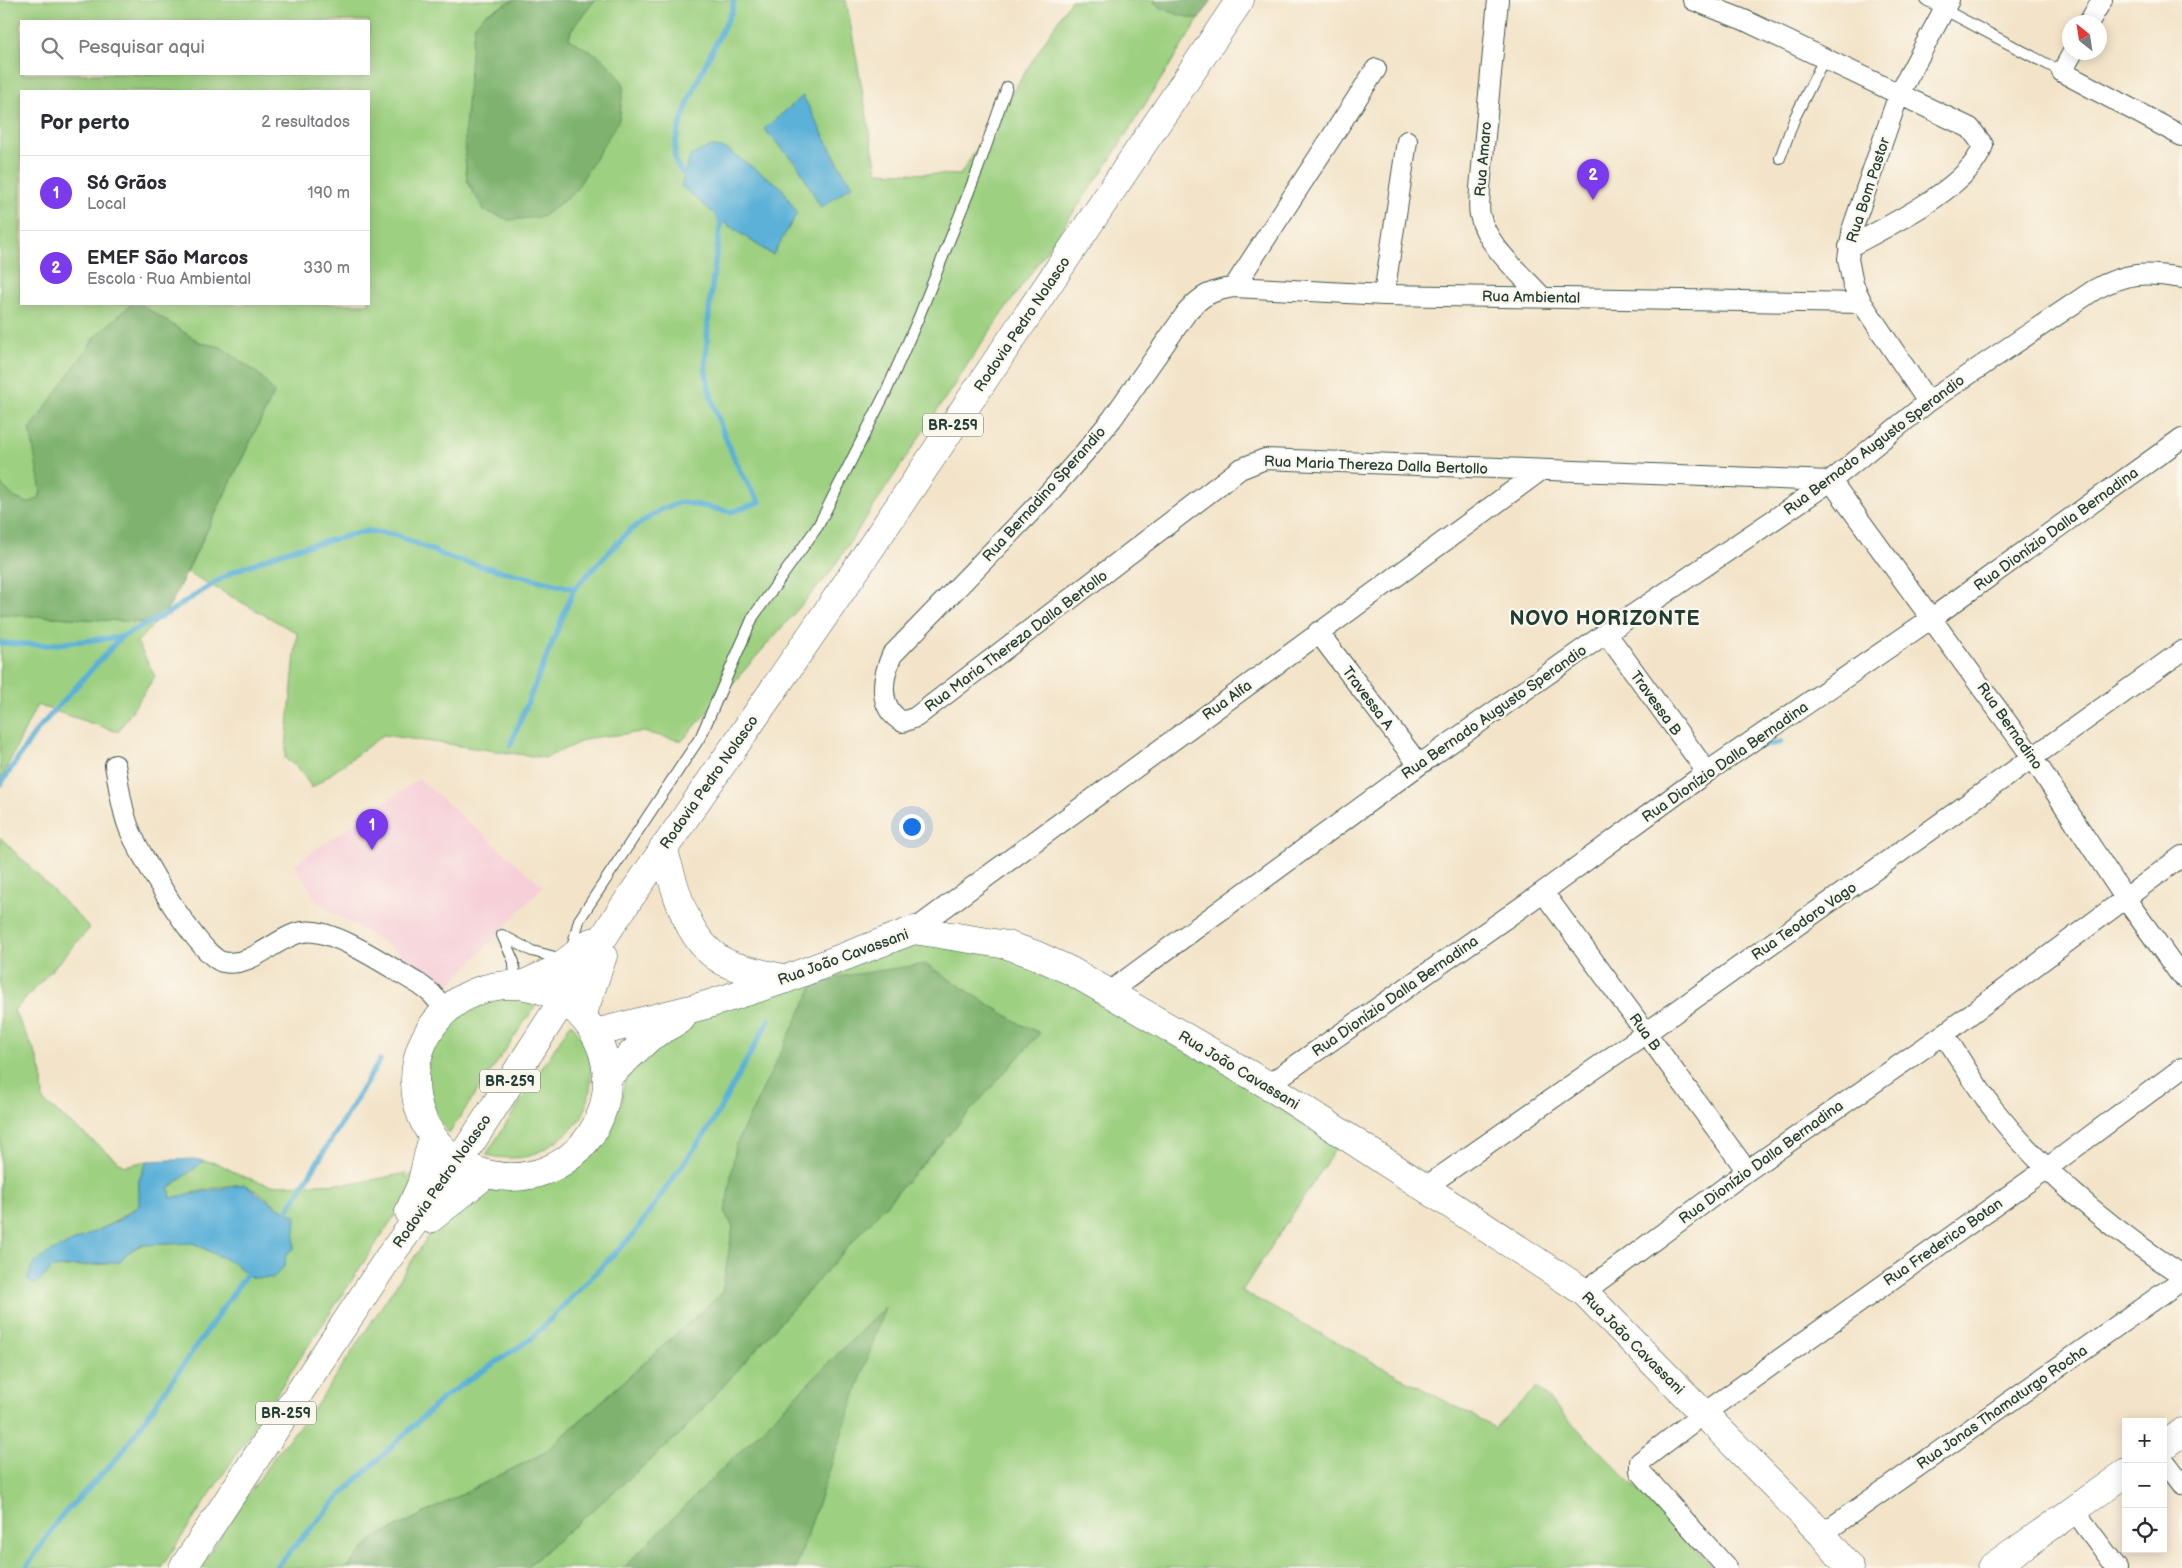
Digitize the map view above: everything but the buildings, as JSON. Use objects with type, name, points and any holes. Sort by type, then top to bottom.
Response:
[{"type":"main road","name":"Rodovia Pedro Nolasco","points":[[184,1568],[389,1257],[458,1163],[580,1016],[614,921],[848,580],[1240,0]]},
{"type":"main road","points":[[664,848],[686,920],[708,950],[736,967],[786,979]]},
{"type":"main road","points":[[518,985],[580,1016],[604,1054],[608,1076],[607,1094],[602,1112],[592,1134],[576,1152],[556,1166],[533,1175],[509,1178],[485,1175],[458,1163],[432,1138],[420,1117],[414,1093],[414,1068],[421,1044],[434,1022],[446,1010],[473,992],[497,986],[518,985],[548,973],[569,960],[614,921]]},
{"type":"main road","name":"Rua João Cavassani","points":[[706,1005],[786,979],[914,930],[1007,944],[1045,959],[1109,992],[1268,1085],[1584,1292],[1822,1534],[1850,1568]]},
{"type":"main road","points":[[580,1016],[706,1005]]},
{"type":"main road","points":[[608,1076],[650,1038],[706,1005]]},
{"type":"main road","points":[[389,1257],[421,1185],[432,1138]]},
{"type":"main road","points":[[389,1257],[447,1203],[485,1175]]},
{"type":"main road","points":[[2167,1443],[2182,1432]]},
{"type":"main road","points":[[1992,1568],[2122,1476]]},
{"type":"street","name":"Rua Amaro","points":[[1498,0],[1480,188],[1480,214],[1484,230],[1495,246],[1541,296]]},
{"type":"street","points":[[1693,0],[1744,20],[1825,57],[1970,128],[1983,145],[1981,154],[1975,163],[1950,187],[1906,216],[1849,247]]},
{"type":"street","points":[[2093,15],[2102,0]]},
{"type":"street","name":"Rua Bom Pastor","points":[[1928,402],[1862,303],[1853,284],[1848,259],[1854,227],[1899,94],[1946,5]]},
{"type":"street","points":[[2069,60],[2062,72],[2182,136]]},
{"type":"street","points":[[1234,286],[1376,69]]},
{"type":"street","points":[[1384,295],[1407,141]]},
{"type":"street","name":"Rua Bernado Augusto Sperandio","points":[[1109,992],[1419,764],[1606,633],[1831,481],[1928,402],[2094,290],[2107,283],[2134,274],[2182,278]]},
{"type":"street","name":"Rua Ambiental","points":[[1201,296],[1234,286],[1384,295],[1541,296],[1862,303]]},
{"type":"street","name":"Rua Bernadino Sperandio","points":[[916,717],[903,722],[890,711],[887,704],[883,684],[892,655],[1048,494],[1112,419],[1187,312],[1201,296]]},
{"type":"street","name":"Rua Dionízio Dalla Bernadina","points":[[1268,1085],[1543,892],[1707,772],[1932,618],[2182,438]]},
{"type":"street","name":"Rua Maria Thereza Dalla Bertollo","points":[[916,717],[1240,469],[1265,459],[1831,481]]},
{"type":"street","name":"Rua Alfa","points":[[914,930],[1540,470]]},
{"type":"street","name":"Rua Bernadino","points":[[1831,481],[2033,758],[2125,898],[2182,977]]},
{"type":"street","name":"Travessa A","points":[[1318,632],[1419,764]]},
{"type":"street","name":"Travessa B","points":[[1606,633],[1707,772]]},
{"type":"street","name":"Rua Teodoro Vago","points":[[1424,1188],[1646,1033],[2182,651]]},
{"type":"street","points":[[115,765],[128,826],[144,862],[164,892],[216,959],[225,963],[233,962],[262,952],[296,934],[318,932],[341,940],[419,984],[431,993],[446,1010]]},
{"type":"street","name":"Rua Dionízio Dalla Bernadina","points":[[1584,1292],[1747,1171],[1944,1034],[2182,856]]},
{"type":"street","name":"Rua B","points":[[1543,892],[1747,1171]]},
{"type":"street","points":[[1944,1034],[1993,1108],[2046,1169],[2104,1222],[2182,1275]]},
{"type":"street","name":"Rua Frederico Botan","points":[[1703,1414],[2046,1169],[2182,1068]]},
{"type":"street","name":"Rua Jonas Thamaturgo Rocha","points":[[1822,1534],[2182,1280]]},
{"type":"street","points":[[1703,1414],[1647,1456],[1640,1462],[1639,1466],[1640,1471],[1728,1568]]},
{"type":"street","points":[[2166,1463],[2182,1484]]},
{"type":"street","points":[[2074,1510],[2116,1568]]},
{"type":"lane","points":[[1926,0],[1946,5],[2062,72]]},
{"type":"lane","points":[[1780,158],[1795,116],[1825,57]]},
{"type":"lane","points":[[518,985],[514,962],[502,935],[532,952],[569,960],[579,920],[701,736],[753,617],[818,526],[886,392],[950,241],[1007,87]]},
{"type":"shaded area","points":[[419,779],[543,886],[442,993],[407,958],[317,902],[295,864]]},
{"type":"green space","points":[[0,0],[514,0],[485,14],[465,158],[467,180],[473,194],[619,120],[624,85],[604,63],[569,39],[571,30],[595,0],[846,0],[877,172],[960,175],[1071,0],[1151,0],[1174,13],[1199,19],[1108,163],[981,344],[829,574],[682,741],[643,732],[589,738],[545,758],[383,735],[312,788],[300,770],[285,758],[297,633],[187,572],[274,393],[221,347],[201,343],[142,305],[370,305],[370,90],[20,90],[20,305],[131,305],[97,335],[68,379],[39,498],[28,503],[15,498],[0,483]],"holes":[[[803,97],[844,174],[853,184],[821,207],[799,167],[764,129]],[[726,149],[781,187],[772,255],[728,225],[681,186]]]},
{"type":"green space","points":[[514,0],[595,0],[571,30],[569,39],[599,56],[614,70],[624,85],[619,120],[574,193],[542,217],[509,220],[484,210],[467,180],[465,130],[475,25],[485,14]]},
{"type":"green space","points":[[1151,0],[1212,0],[1199,19],[1174,13]]},
{"type":"green space","points":[[131,305],[142,305],[201,343],[221,347],[261,376],[274,393],[170,606],[155,623],[0,614],[0,483],[15,498],[28,503],[39,498],[41,492],[30,429],[97,335]]},
{"type":"green space","points":[[0,614],[155,623],[137,642],[155,676],[118,732],[37,705],[0,781]]},
{"type":"green space","points":[[0,837],[90,928],[14,1011],[35,1052],[42,1074],[43,1101],[124,1166],[147,1161],[139,1180],[139,1205],[114,1222],[76,1241],[35,1285],[53,1268],[108,1264],[141,1245],[193,1243],[235,1264],[252,1278],[283,1211],[259,1192],[244,1185],[220,1187],[171,1198],[169,1188],[204,1161],[217,1163],[242,1176],[270,1185],[357,1183],[406,1173],[406,1178],[418,1171],[407,1197],[161,1568],[0,1568]]},
{"type":"green space","points":[[962,943],[1020,953],[1346,1133],[1242,1291],[1495,1428],[1537,1387],[1714,1568],[796,1568],[884,1308],[623,1568],[526,1568],[680,1434],[1040,1033],[1022,1025],[733,1227],[722,1293],[544,1453],[373,1539],[347,1568],[199,1568],[274,1457],[316,1406],[433,1229],[471,1193],[508,1185],[533,1183],[568,1170],[599,1137],[622,1101],[624,1084],[632,1062],[666,1031],[886,948]]},
{"type":"green space","points":[[925,964],[1022,1025],[1040,1033],[680,1434],[526,1568],[347,1568],[373,1539],[544,1453],[722,1293],[733,1227],[725,1213],[736,1144],[816,980]]},
{"type":"green space","points":[[517,994],[538,1002],[449,1133],[434,1115],[428,1093],[426,1075],[429,1057],[435,1041],[444,1027],[472,1004],[493,996]]},
{"type":"green space","points":[[571,1023],[584,1042],[591,1070],[590,1091],[581,1118],[559,1140],[532,1155],[521,1158],[509,1158],[486,1155]]},
{"type":"green space","points":[[885,1307],[796,1568],[623,1568],[628,1563]]},
{"type":"water","points":[[803,96],[844,174],[853,185],[821,208],[799,167],[764,129]]},
{"type":"water","points":[[711,146],[726,149],[781,187],[797,213],[773,255],[728,225],[681,186],[690,156]]},
{"type":"water","points":[[194,1159],[204,1161],[169,1188],[171,1198],[244,1184],[276,1206],[296,1216],[294,1248],[286,1254],[285,1266],[273,1278],[252,1278],[235,1264],[193,1243],[141,1245],[126,1254],[120,1262],[53,1268],[35,1285],[27,1280],[32,1265],[50,1252],[114,1223],[139,1206],[139,1180],[147,1161]]},
{"type":"waterway","points":[[690,180],[678,167],[675,158],[675,144],[696,84],[732,11],[734,0]]},
{"type":"waterway","points":[[510,746],[574,589],[630,530],[662,509],[682,502],[732,512],[760,502],[751,490],[734,458],[714,405],[706,373],[705,360],[709,310],[721,222],[716,212]]},
{"type":"waterway","points":[[0,785],[37,730],[121,637],[166,614],[232,572],[286,551],[368,531],[396,535],[453,559],[574,589]]},
{"type":"waterway","points":[[0,643],[46,645],[121,637]]},
{"type":"waterway","points":[[1765,746],[1781,742]]},
{"type":"waterway","points":[[275,1568],[342,1494],[444,1397],[532,1338],[633,1235],[711,1125],[769,1020]]},
{"type":"waterway","points":[[283,1218],[380,1060]]},
{"type":"waterway","points":[[26,1568],[58,1520],[120,1455],[251,1268]]},
{"type":"place","name":"EMEF São Marcos","points":[[1593,200]]},
{"type":"place","name":"Só Grãos","points":[[372,850]]},
{"type":"district","name":"NOVO HORIZONTE","points":[[1605,618]]}]
